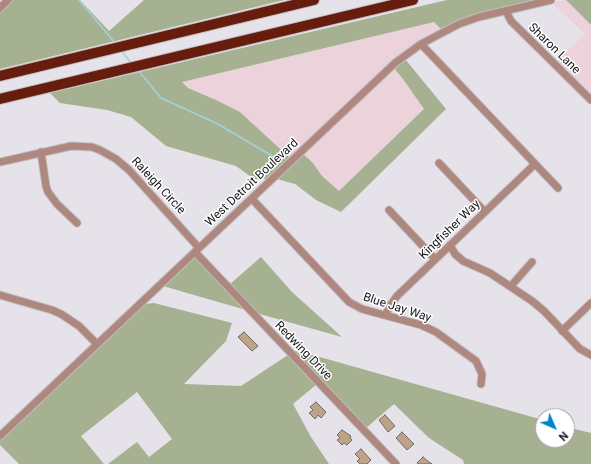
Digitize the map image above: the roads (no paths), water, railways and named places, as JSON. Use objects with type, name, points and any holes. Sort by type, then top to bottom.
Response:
[{"type":"highway","points":[[0,76],[314,0]]},
{"type":"highway","points":[[0,99],[413,0]]},
{"type":"street","points":[[0,8],[8,0]]},
{"type":"street","name":"West Detroit Boulevard","points":[[0,436],[386,71],[421,44],[459,24],[551,0]]},
{"type":"street","name":"Sharon Lane","points":[[506,11],[511,21],[591,100]]},
{"type":"street","points":[[421,44],[558,188]]},
{"type":"street","name":"Raleigh Circle","points":[[0,162],[66,146],[92,147],[108,154],[129,170],[197,250]]},
{"type":"street","points":[[42,152],[48,192],[57,204],[77,223]]},
{"type":"street","points":[[439,163],[485,212]]},
{"type":"street","name":"Kingfisher Way","points":[[386,316],[389,307],[396,296],[535,164]]},
{"type":"street","name":"Blue Jay Way","points":[[252,199],[349,302],[362,309],[421,325],[431,330],[473,358],[481,370],[481,384]]},
{"type":"street","points":[[389,210],[435,259]]},
{"type":"street","points":[[450,245],[455,254],[463,261],[490,273],[532,301],[580,349],[591,355]]},
{"type":"street","name":"Redwing Drive","points":[[197,250],[396,464]]},
{"type":"street","points":[[511,286],[532,262]]},
{"type":"street","points":[[0,295],[61,314],[79,326],[97,344]]},
{"type":"street","points":[[562,330],[591,303]]},
{"type":"waterway","points":[[79,0],[116,44]]},
{"type":"waterway","points":[[121,50],[131,63]]},
{"type":"waterway","points":[[138,70],[161,98],[216,123],[274,157]]}]
